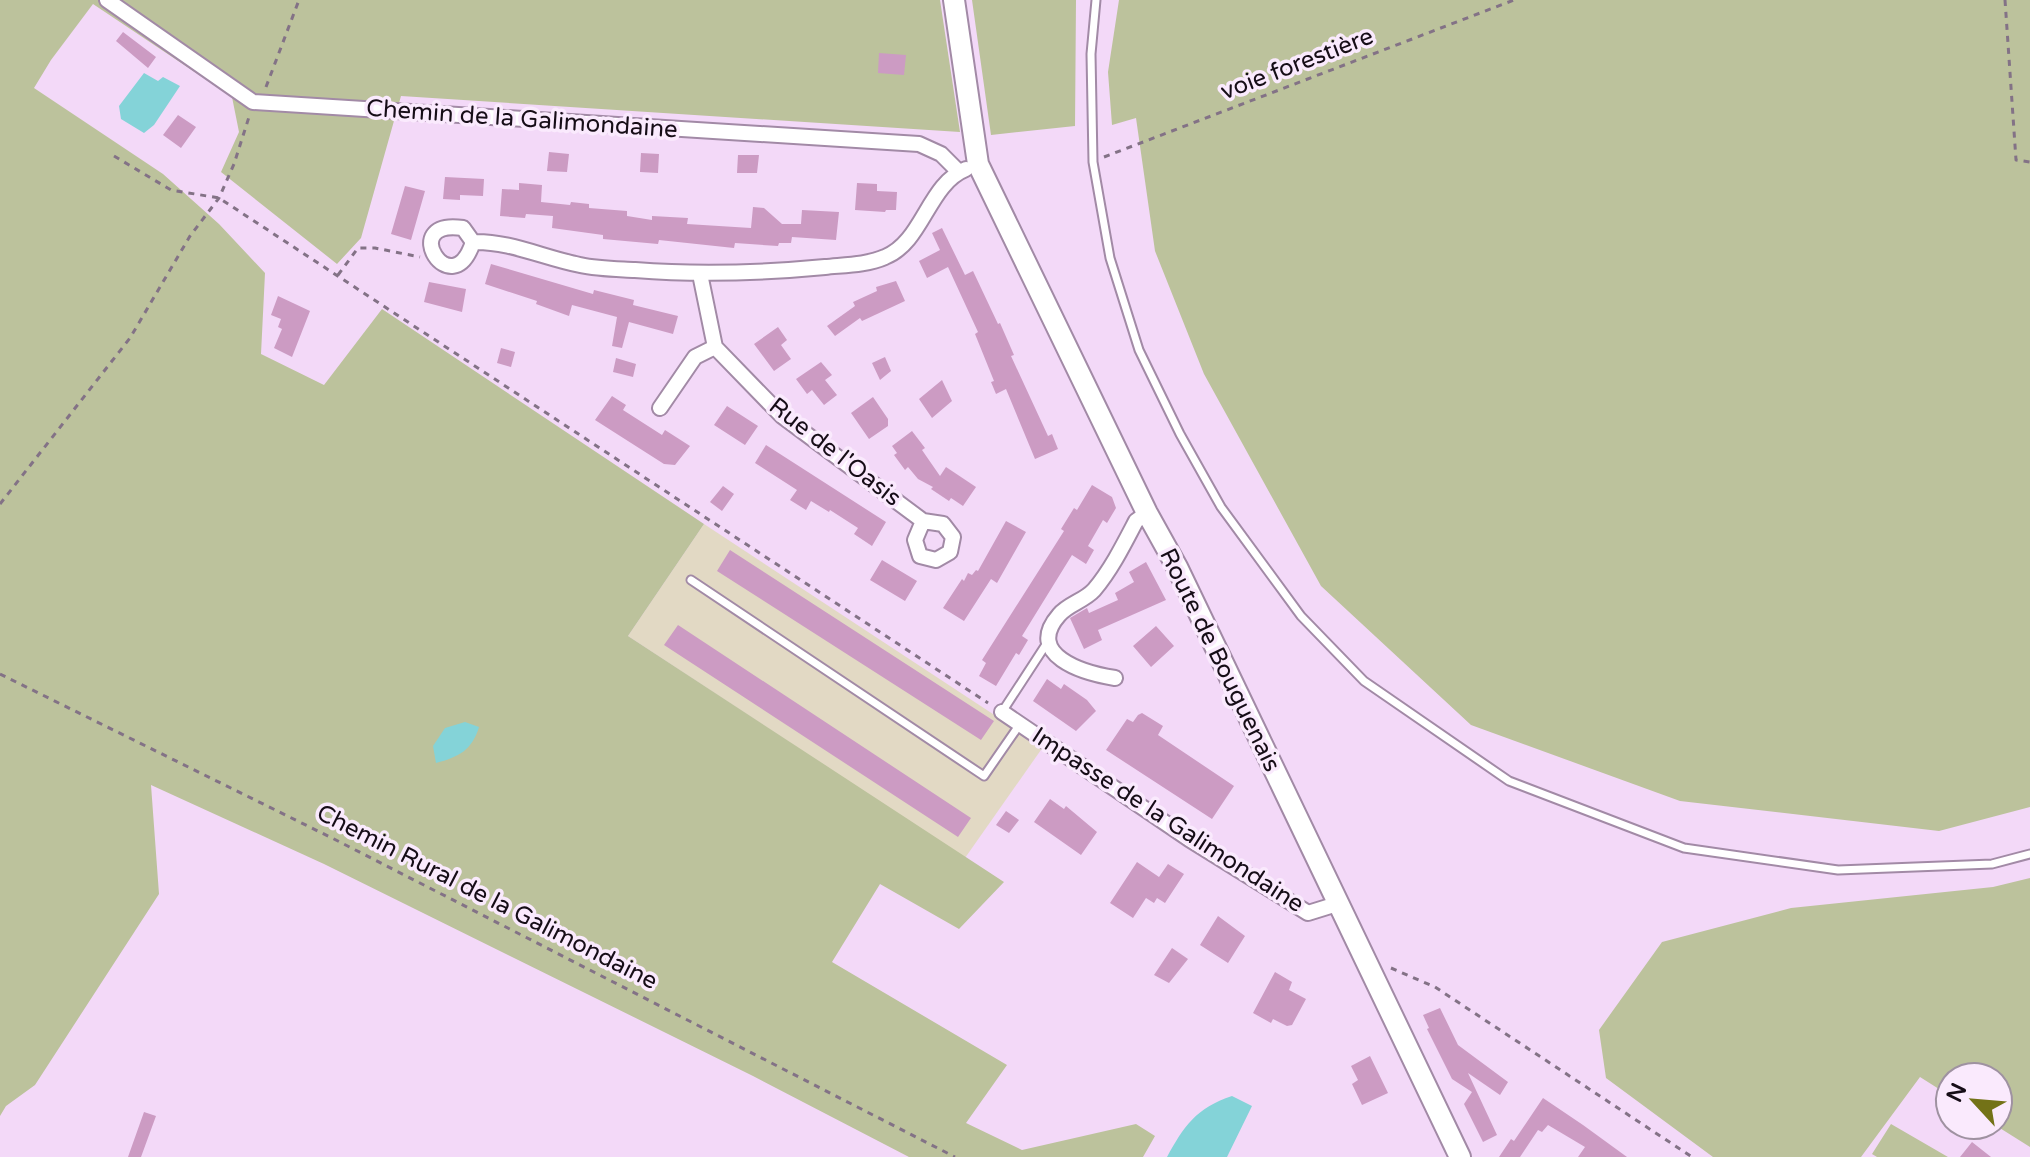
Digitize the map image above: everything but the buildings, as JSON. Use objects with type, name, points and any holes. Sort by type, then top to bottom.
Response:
[{"type":"street","points":[[107,0],[253,102]]},
{"type":"street","name":"Route de Bouguenais","points":[[954,0],[968,168],[1177,567],[1460,1157]]},
{"type":"street","name":"Chemin de la Galimondaine","points":[[253,102],[919,144],[968,168]]},
{"type":"street","points":[[473,242],[491,242],[582,266],[700,274],[803,269],[881,259],[895,253],[906,242],[940,192],[968,168]]},
{"type":"street","points":[[447,225],[463,228],[473,242],[468,257],[457,265],[444,266],[435,259],[431,245],[440,228],[447,225]]},
{"type":"street","points":[[660,408],[695,357],[715,347],[700,274]]},
{"type":"street","name":"Rue de l'Oasis","points":[[715,347],[782,416],[923,521]]},
{"type":"street","points":[[1115,678],[1089,674],[1052,652],[1047,643],[1049,627],[1062,611],[1092,592],[1136,521],[1147,513]]},
{"type":"street","name":"Impasse de la Galimondaine","points":[[1002,712],[1189,839],[1308,913],[1337,904]]},
{"type":"lane","points":[[1096,0],[1091,54],[1093,162],[1110,258],[1139,350],[1180,434],[1221,507],[1301,616],[1364,681],[1509,781],[1684,848],[1838,870],[1992,864],[2030,854]]},
{"type":"lane","points":[[691,580],[984,776],[1020,724]]},
{"type":"lane","points":[[1002,712],[1047,643]]},
{"type":"path","points":[[0,504],[130,338],[190,236],[219,198],[234,164],[253,102],[263,94],[299,0]]},
{"type":"path","name":"voie forestière","points":[[1093,162],[1514,0]]},
{"type":"path","points":[[2005,0],[2016,160],[2030,162]]},
{"type":"path","points":[[114,156],[171,190],[219,198],[1002,712]]},
{"type":"path","points":[[338,275],[358,248],[375,248],[435,259]]},
{"type":"path","name":"Chemin Rural de la Galimondaine","points":[[0,674],[332,838],[955,1157]]},
{"type":"path","points":[[1366,960],[1406,973],[1435,987],[1692,1157]]},
{"type":"shaded area","points":[[0,0],[940,0],[960,132],[401,96],[361,238],[337,264],[221,172],[239,132],[232,97],[93,4],[34,88],[163,174],[219,224],[265,273],[261,354],[324,385],[382,309],[704,524],[628,636],[1004,882],[959,929],[880,884],[832,962],[1007,1065],[966,1123],[1022,1150],[1136,1124],[1155,1136],[1143,1157],[909,1157],[753,1076],[324,864],[151,785],[159,894],[35,1085],[6,1106],[0,1116]]},
{"type":"shaded area","points":[[972,0],[1076,0],[1075,126],[991,135]]},
{"type":"shaded area","points":[[1119,0],[2030,0],[2030,807],[1939,831],[1680,801],[1471,725],[1321,586],[1204,374],[1155,251],[1136,118],[1112,125],[1108,72]]},
{"type":"shaded area","points":[[144,73],[158,81],[163,77],[180,86],[154,125],[144,133],[121,119],[119,106]]},
{"type":"shaded area","points":[[704,524],[1043,747],[965,858],[628,636]]},
{"type":"shaded area","points":[[465,722],[479,727],[473,741],[458,755],[436,763],[433,746],[445,728]]},
{"type":"shaded area","points":[[2030,878],[2030,1147],[2014,1137],[2014,1061],[1934,1061],[1934,1086],[1920,1077],[1861,1157],[1713,1157],[1606,1078],[1599,1030],[1662,942],[1791,908],[1993,887]]},
{"type":"shaded area","points":[[1232,1096],[1252,1106],[1227,1157],[1167,1157],[1192,1119],[1209,1106]]},
{"type":"shaded area","points":[[1891,1124],[1948,1157],[1877,1157],[1872,1154]]}]
